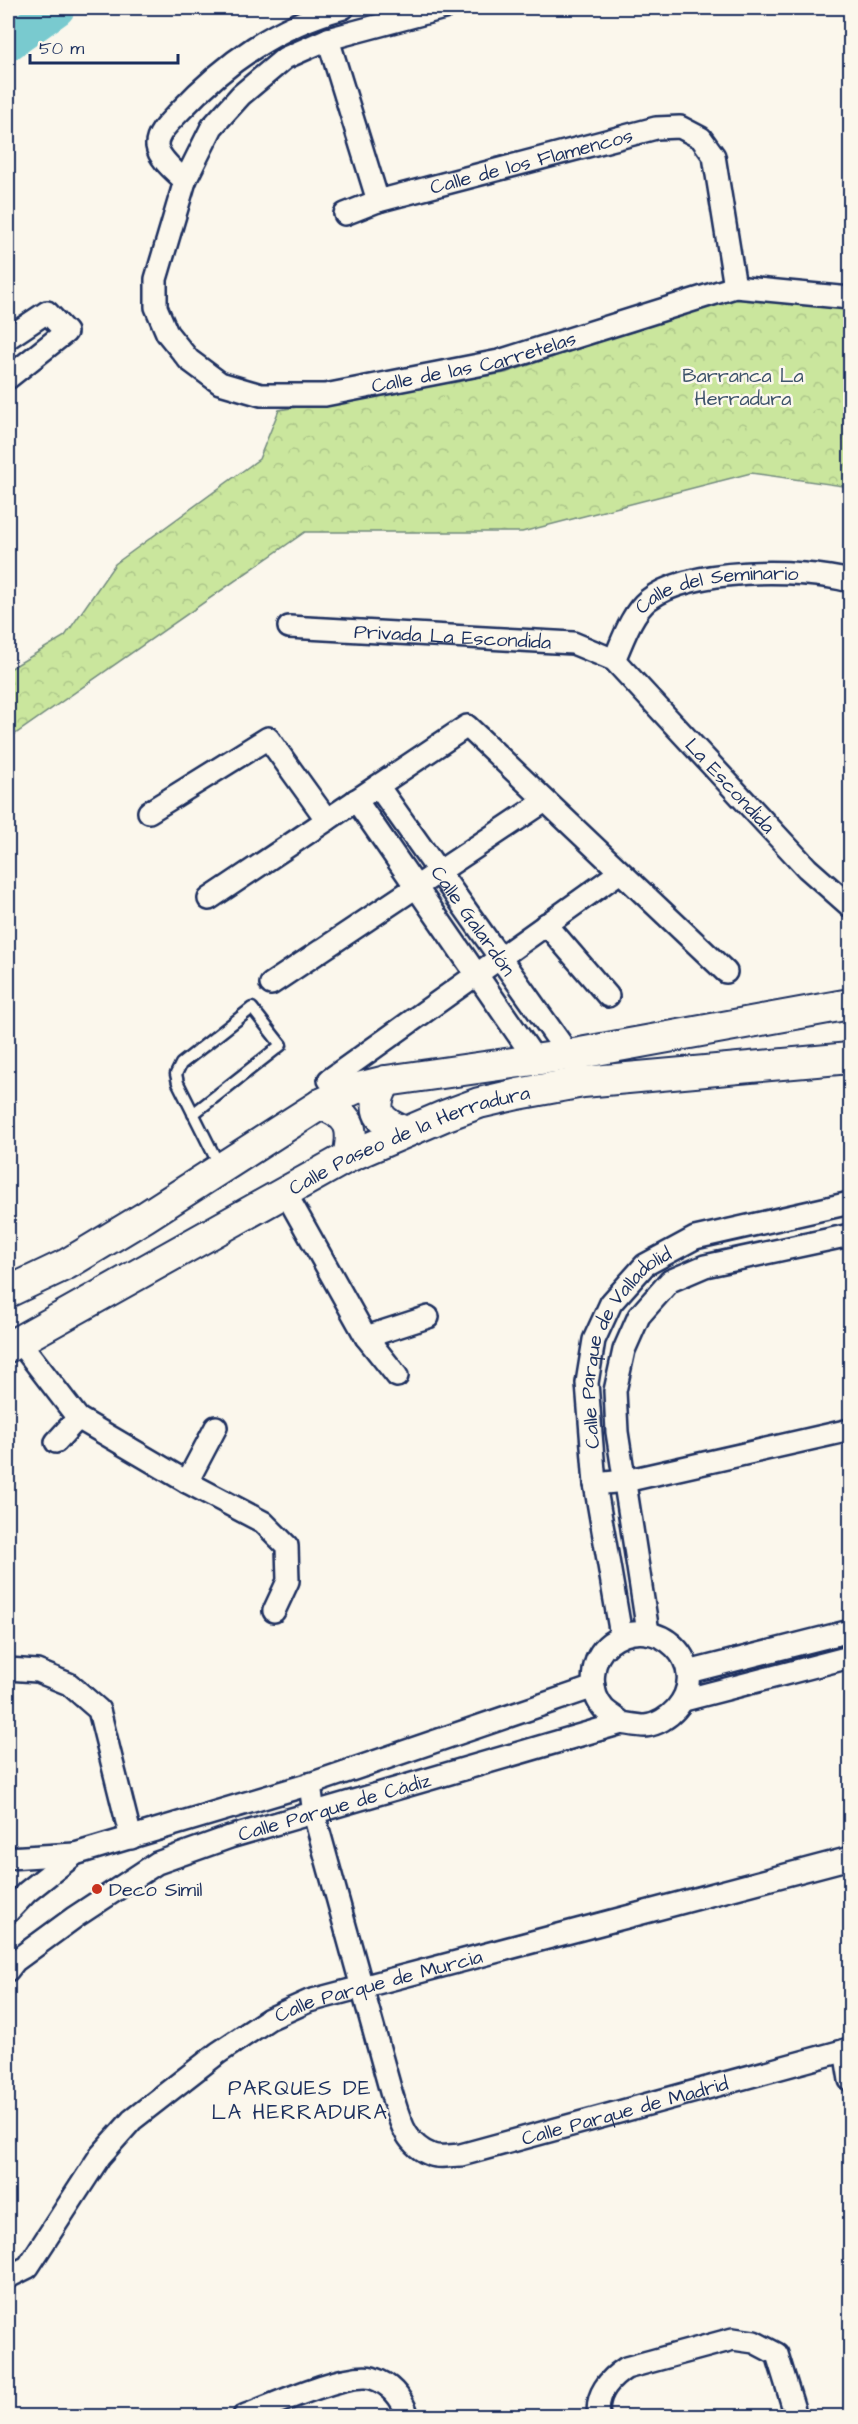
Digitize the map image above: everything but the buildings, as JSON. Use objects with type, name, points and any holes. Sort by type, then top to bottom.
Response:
[{"type":"main road","name":"Calle Paseo de la Herradura","points":[[15,1285],[67,1264],[220,1167],[325,1092],[569,1055],[850,1004]]},
{"type":"main road","name":"Calle Paseo de la Herradura","points":[[13,1343],[348,1157],[403,1131],[479,1103],[582,1082],[850,1058]]},
{"type":"main road","points":[[386,1081],[378,1094],[376,1104],[380,1117],[388,1125],[403,1131]]},
{"type":"main road","points":[[325,1092],[337,1111],[348,1120],[352,1131],[348,1157]]},
{"type":"street","points":[[185,182],[164,160],[157,146],[159,137],[165,128],[204,85],[241,54],[276,35],[343,8]]},
{"type":"street","name":"Calle de las Carretelas","points":[[444,8],[328,39],[285,58],[240,95],[212,127],[185,182],[156,279],[156,307],[167,333],[189,360],[220,383],[261,395],[325,395],[499,361],[735,287],[850,298]]},
{"type":"street","points":[[328,39],[378,201]]},
{"type":"street","name":"Calle de los Flamencos","points":[[345,214],[378,201],[656,129],[680,127],[701,138],[714,156],[735,287]]},
{"type":"street","points":[[8,338],[47,312],[66,332],[8,378]]},
{"type":"street","name":"Calle del Seminario","points":[[614,660],[630,624],[647,601],[670,586],[716,576],[766,573],[839,578],[850,581]]},
{"type":"street","name":"Privada La Escondida","points":[[289,627],[573,644],[614,660]]},
{"type":"street","name":"La Escondida","points":[[614,660],[807,868],[850,906]]},
{"type":"street","points":[[209,899],[467,726],[726,972]]},
{"type":"street","points":[[149,812],[268,738],[327,820]]},
{"type":"street","name":"Calle Galardón","points":[[378,786],[569,1055]]},
{"type":"street","name":"Calle Galardón","points":[[356,800],[535,1059]]},
{"type":"street","points":[[271,984],[545,801]]},
{"type":"street","points":[[325,1092],[477,974],[620,872]]},
{"type":"street","points":[[546,924],[608,996]]},
{"type":"street","points":[[285,1192],[366,1337],[397,1376]]},
{"type":"street","name":"Calle Parque de Valladolid","points":[[621,1635],[595,1484],[587,1383],[594,1340],[611,1303],[645,1264],[696,1238],[850,1203]]},
{"type":"street","name":"Calle Parque de Valladolid","points":[[648,1632],[617,1432],[615,1391],[624,1350],[639,1316],[670,1281],[705,1266],[850,1235]]},
{"type":"street","points":[[366,1337],[428,1317]]},
{"type":"street","points":[[13,1343],[78,1418],[187,1482],[263,1522],[287,1546],[288,1581],[274,1611]]},
{"type":"street","points":[[56,1442],[78,1418]]},
{"type":"street","points":[[187,1482],[216,1427]]},
{"type":"street","points":[[595,1484],[625,1481],[850,1430]]},
{"type":"street","points":[[688,1672],[850,1631]]},
{"type":"street","points":[[622,1722],[603,1708],[594,1687],[594,1666],[604,1647],[621,1635],[648,1632],[667,1639],[681,1653],[688,1672],[684,1700]]},
{"type":"street","name":"Calle Parque de Cádiz","points":[[10,1962],[157,1863],[230,1837],[622,1722],[646,1726],[668,1718],[684,1700],[850,1657]]},
{"type":"street","points":[[8,1669],[37,1671],[69,1684],[99,1710],[131,1838]]},
{"type":"street","name":"Calle Parque de Cádiz","points":[[8,1912],[27,1892],[75,1854],[310,1784],[594,1687]]},
{"type":"street","points":[[310,1784],[314,1814],[362,1987]]},
{"type":"street","points":[[8,1858],[75,1854]]},
{"type":"street","name":"Calle Parque de Murcia","points":[[8,2277],[28,2267],[100,2156],[132,2120],[177,2083],[269,2019],[309,2001],[850,1858]]},
{"type":"street","name":"Calle Parque de Madrid","points":[[362,1987],[404,2131],[414,2144],[433,2156],[461,2155],[848,2049]]},
{"type":"street","points":[[848,2049],[850,2080]]},
{"type":"street","points":[[599,2416],[602,2390],[613,2377],[626,2368],[733,2339],[754,2342],[777,2354],[796,2416]]},
{"type":"street","points":[[244,2416],[350,2379],[370,2378],[386,2385],[403,2400],[408,2416]]},
{"type":"lane","points":[[193,1114],[281,1045],[252,1008],[181,1064],[176,1074],[178,1083],[193,1114],[220,1167]]},
{"type":"green space","name":"Barranca La Herradura","points":[[731,298],[850,309],[850,487],[751,473],[522,532],[305,532],[8,739],[8,670],[65,636],[115,564],[259,459],[279,410],[505,373]]},
{"type":"waterway","points":[[8,43],[57,8]]},
{"type":"place","name":"Deco Simil","points":[[97,1889]]},
{"type":"district","name":"PARQUES DE LA HERRADURA","points":[[300,2100]]}]
